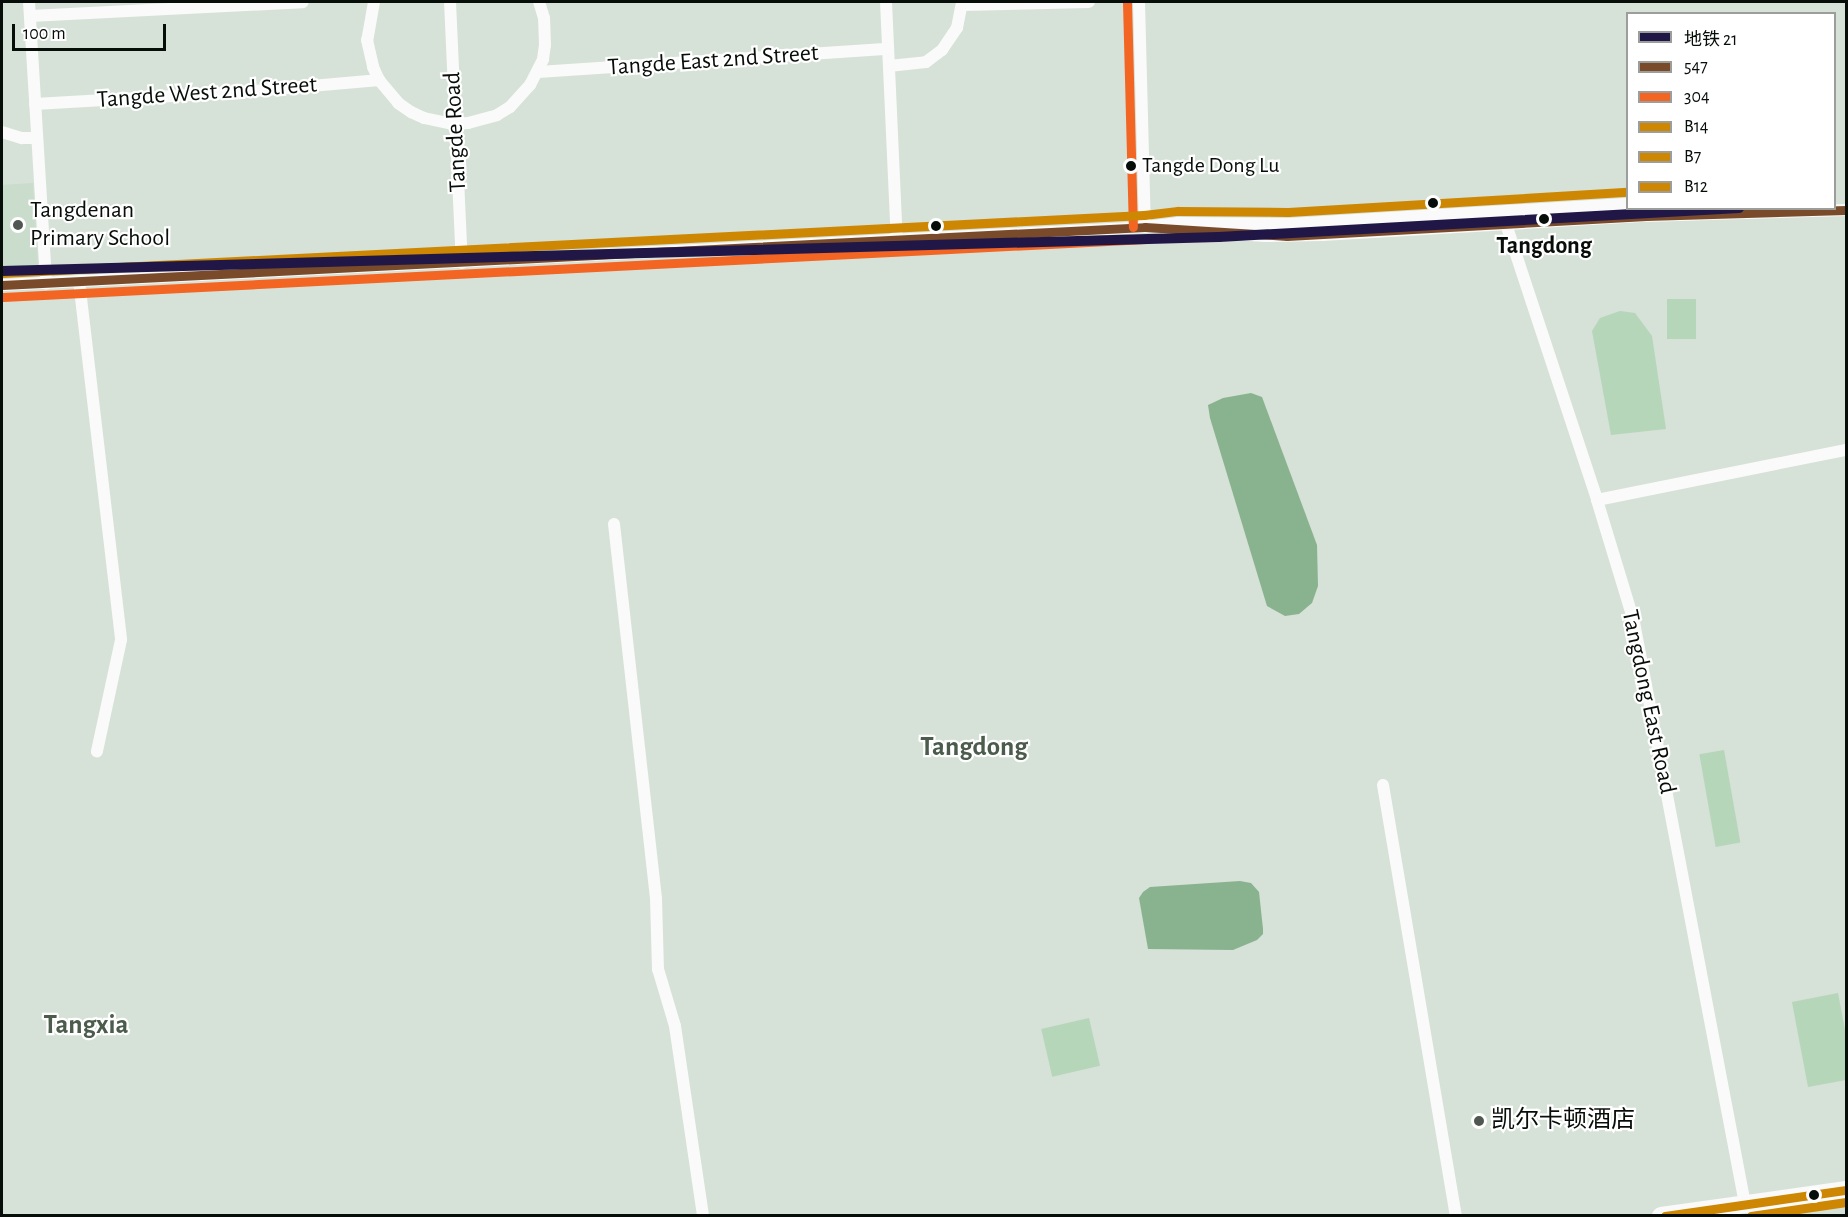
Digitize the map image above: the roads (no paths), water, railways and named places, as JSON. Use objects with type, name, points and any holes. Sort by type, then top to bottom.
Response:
[{"type":"highway","points":[[1661,1215],[1846,1190]]},
{"type":"street","points":[[29,2],[46,283]]},
{"type":"street","points":[[30,16],[303,2]]},
{"type":"street","points":[[374,2],[367,40],[373,68],[379,80],[398,103],[411,112],[438,122],[456,124],[483,120],[510,107],[531,85],[543,59],[546,32],[540,2]]},
{"type":"street","name":"Tangde Road","points":[[450,2],[462,264]]},
{"type":"street","points":[[886,2],[897,240]]},
{"type":"street","points":[[889,66],[926,62],[942,50],[957,28],[962,3],[1089,2]]},
{"type":"street","points":[[1139,2],[1145,227]]},
{"type":"street","name":"Tangde East 2nd Street","points":[[538,72],[888,48]]},
{"type":"street","name":"Tangde West 2nd Street","points":[[34,104],[242,92],[379,80]]},
{"type":"street","points":[[2,132],[22,138],[36,138]]},
{"type":"street","points":[[1504,219],[1626,204]]},
{"type":"street","points":[[1784,210],[1795,212]]},
{"type":"street","points":[[2,285],[462,264],[1145,227],[1194,222],[1288,224],[1846,210]]},
{"type":"street","name":"Tangdong East Road","points":[[1504,219],[1597,500],[1634,622],[1745,1204]]},
{"type":"street","points":[[79,281],[122,639],[97,751]]},
{"type":"street","points":[[1597,500],[1846,450]]},
{"type":"street","points":[[614,524],[656,898],[658,969],[675,1026],[703,1215]]},
{"type":"street","points":[[1383,785],[1456,1215]]},
{"type":"metro line","name":"21","points":[[2,271],[1219,237],[1703,210]]},
{"type":"place","name":"Tangde Dong Lu","points":[[1131,166]]},
{"type":"place","name":"Tangdong","points":[[1544,219]]},
{"type":"place","name":"Tangdenan Primary School","points":[[18,225]]},
{"type":"place","name":"凯尔卡顿酒店","points":[[1479,1121]]},
{"type":"district","name":"Tangdong","points":[[974,747]]},
{"type":"district","name":"Tangxia","points":[[86,1025]]}]
